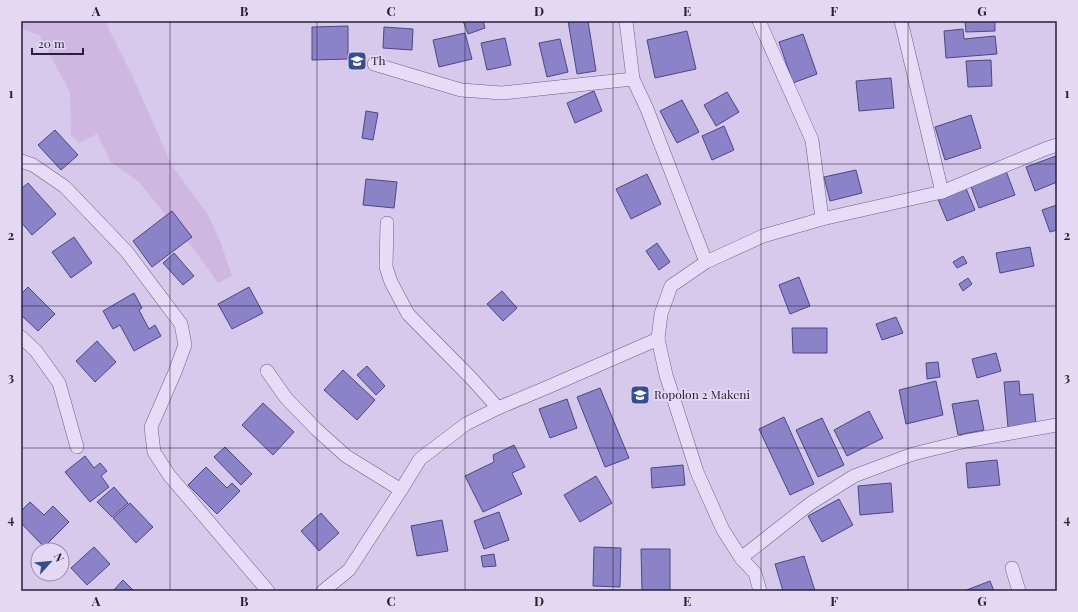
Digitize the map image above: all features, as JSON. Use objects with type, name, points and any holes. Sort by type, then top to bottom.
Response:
[{"type":"street","points":[[626,21],[633,79],[647,109],[706,262]]},
{"type":"street","points":[[759,21],[812,140],[822,219]]},
{"type":"street","points":[[901,21],[942,192]]},
{"type":"street","points":[[374,64],[461,90],[502,93],[633,79]]},
{"type":"street","points":[[760,591],[755,573],[741,558],[723,530],[697,472],[666,375],[658,339],[661,314],[672,286],[706,262],[763,236],[822,219],[942,192],[1057,145]]},
{"type":"street","points":[[21,160],[33,165],[65,187],[127,252],[181,324],[185,345],[151,427],[154,452],[170,475],[268,591]]},
{"type":"street","points":[[387,223],[386,268],[391,282],[408,314],[472,379],[498,408]]},
{"type":"street","points":[[21,336],[36,350],[59,383],[77,447]]},
{"type":"street","points":[[323,591],[349,570],[420,458],[466,424],[498,408],[658,339]]},
{"type":"street","points":[[267,371],[286,398],[316,429],[346,456],[401,490]]},
{"type":"street","points":[[741,558],[811,503],[854,476],[913,454],[966,441],[1057,425]]},
{"type":"street","points":[[1012,568],[1019,591]]},
{"type":"shaded area","points":[[21,21],[105,21],[132,75],[171,164],[208,215],[220,241],[232,276],[218,283],[192,247],[139,182],[111,162],[97,134],[79,143],[71,135],[70,92],[39,35],[21,29]]},
{"type":"building","points":[[463,21],[483,21],[485,28],[468,34]]},
{"type":"building","points":[[568,21],[588,21],[596,71],[577,74]]},
{"type":"building","points":[[965,21],[995,21],[995,31],[966,32]]},
{"type":"building","points":[[348,26],[348,59],[312,60],[312,27]]},
{"type":"building","points":[[384,27],[413,29],[412,50],[383,48]]},
{"type":"building","points":[[963,29],[964,39],[995,36],[997,54],[946,58],[944,31]]},
{"type":"building","points":[[687,31],[696,69],[655,78],[647,40]]},
{"type":"building","points":[[465,33],[472,59],[439,67],[433,40]]},
{"type":"building","points":[[803,34],[817,74],[793,83],[779,42]]},
{"type":"building","points":[[505,38],[511,65],[487,70],[481,43]]},
{"type":"building","points":[[560,39],[568,72],[547,77],[539,43]]},
{"type":"building","points":[[991,60],[992,86],[968,87],[966,61]]},
{"type":"building","points":[[891,78],[894,108],[859,111],[856,81]]},
{"type":"building","points":[[594,91],[602,111],[575,123],[567,103]]},
{"type":"building","points":[[727,92],[739,112],[716,126],[704,105]]},
{"type":"building","points":[[682,100],[699,132],[677,143],[660,111]]},
{"type":"building","points":[[366,111],[378,113],[373,140],[362,138]]},
{"type":"building","points":[[971,115],[981,148],[945,160],[935,127]]},
{"type":"building","points":[[724,126],[734,150],[712,160],[702,136]]},
{"type":"building","points":[[55,130],[78,155],[61,170],[38,145]]},
{"type":"building","points":[[1056,156],[1057,182],[1035,191],[1026,167]]},
{"type":"building","points":[[856,170],[862,193],[830,201],[824,177]]},
{"type":"building","points":[[1006,171],[1015,195],[979,208],[970,184]]},
{"type":"building","points":[[647,174],[661,204],[631,219],[616,189]]},
{"type":"building","points":[[366,179],[397,182],[394,208],[363,205]]},
{"type":"building","points":[[28,183],[56,214],[32,235],[21,222],[21,189]]},
{"type":"building","points":[[965,186],[975,210],[947,221],[937,197]]},
{"type":"building","points":[[1057,205],[1057,230],[1050,232],[1042,210]]},
{"type":"building","points":[[172,211],[192,237],[152,267],[133,241]]},
{"type":"building","points":[[74,237],[92,263],[71,278],[52,252]]},
{"type":"building","points":[[657,243],[670,262],[659,270],[646,251]]},
{"type":"building","points":[[1030,247],[1034,266],[1000,273],[996,253]]},
{"type":"building","points":[[174,253],[194,276],[183,285],[163,263]]},
{"type":"building","points":[[963,256],[967,263],[957,268],[953,262]]},
{"type":"building","points":[[799,277],[810,306],[790,314],[779,285]]},
{"type":"building","points":[[968,278],[972,284],[963,291],[959,284]]},
{"type":"building","points":[[28,287],[55,314],[38,331],[21,315],[21,294]]},
{"type":"building","points":[[249,287],[263,313],[232,329],[218,304]]},
{"type":"building","points":[[502,291],[517,308],[503,321],[487,304]]},
{"type":"building","points":[[134,293],[142,308],[139,310],[149,329],[155,325],[161,336],[134,351],[120,325],[113,329],[103,311]]},
{"type":"building","points":[[896,317],[903,333],[882,340],[876,324]]},
{"type":"building","points":[[792,328],[827,328],[827,353],[793,353]]},
{"type":"building","points":[[97,341],[116,362],[95,382],[76,361]]},
{"type":"building","points":[[996,353],[1001,371],[977,378],[972,359]]},
{"type":"building","points":[[938,362],[940,377],[927,379],[926,363]]},
{"type":"building","points":[[367,366],[385,386],[376,395],[357,375]]},
{"type":"building","points":[[343,370],[375,400],[357,420],[324,390]]},
{"type":"building","points":[[936,381],[943,415],[906,424],[899,390]]},
{"type":"building","points":[[1019,381],[1020,395],[1033,394],[1036,425],[1008,427],[1004,382]]},
{"type":"building","points":[[600,388],[629,458],[605,467],[577,397]]},
{"type":"building","points":[[567,399],[577,428],[550,438],[539,409]]},
{"type":"building","points":[[978,400],[984,430],[958,435],[952,404]]},
{"type":"building","points":[[263,403],[294,432],[273,455],[242,425]]},
{"type":"building","points":[[869,411],[883,438],[847,456],[834,430]]},
{"type":"building","points":[[784,417],[814,484],[790,495],[759,429]]},
{"type":"building","points":[[822,418],[844,465],[818,477],[796,430]]},
{"type":"building","points":[[514,445],[525,467],[512,473],[522,494],[483,512],[465,476],[494,462],[493,455]]},
{"type":"building","points":[[225,447],[252,474],[241,485],[214,457]]},
{"type":"building","points":[[85,456],[94,468],[100,463],[107,471],[101,476],[109,487],[90,502],[65,472]]},
{"type":"building","points":[[997,460],[1000,485],[968,488],[966,463]]},
{"type":"building","points":[[683,465],[685,485],[652,488],[651,468]]},
{"type":"building","points":[[206,467],[227,488],[232,483],[240,491],[217,514],[188,485]]},
{"type":"building","points":[[596,476],[612,503],[580,522],[564,495]]},
{"type":"building","points":[[891,483],[893,512],[860,515],[858,486]]},
{"type":"building","points":[[114,487],[128,503],[112,517],[97,502]]},
{"type":"building","points":[[839,499],[853,525],[822,542],[808,516]]},
{"type":"building","points":[[30,502],[44,515],[53,506],[69,522],[49,542],[39,542],[21,523],[21,511]]},
{"type":"building","points":[[130,503],[153,527],[136,543],[113,518]]},
{"type":"building","points":[[499,512],[509,540],[484,549],[474,521]]},
{"type":"building","points":[[321,513],[339,533],[319,551],[301,531]]},
{"type":"building","points":[[442,520],[448,551],[417,556],[411,526]]},
{"type":"building","points":[[94,547],[110,564],[87,585],[71,568]]},
{"type":"building","points":[[594,547],[621,548],[620,587],[593,586]]},
{"type":"building","points":[[641,549],[670,549],[670,591],[642,591]]},
{"type":"building","points":[[494,554],[496,566],[483,567],[481,556]]},
{"type":"building","points":[[804,556],[815,591],[783,591],[775,564]]},
{"type":"building","points":[[123,580],[134,591],[113,591]]},
{"type":"building","points":[[990,581],[994,591],[964,591]]},
{"type":"place","name":"Th","points":[[357,61]]},
{"type":"place","name":"Ropolon 2 Makeni","points":[[640,395]]}]
